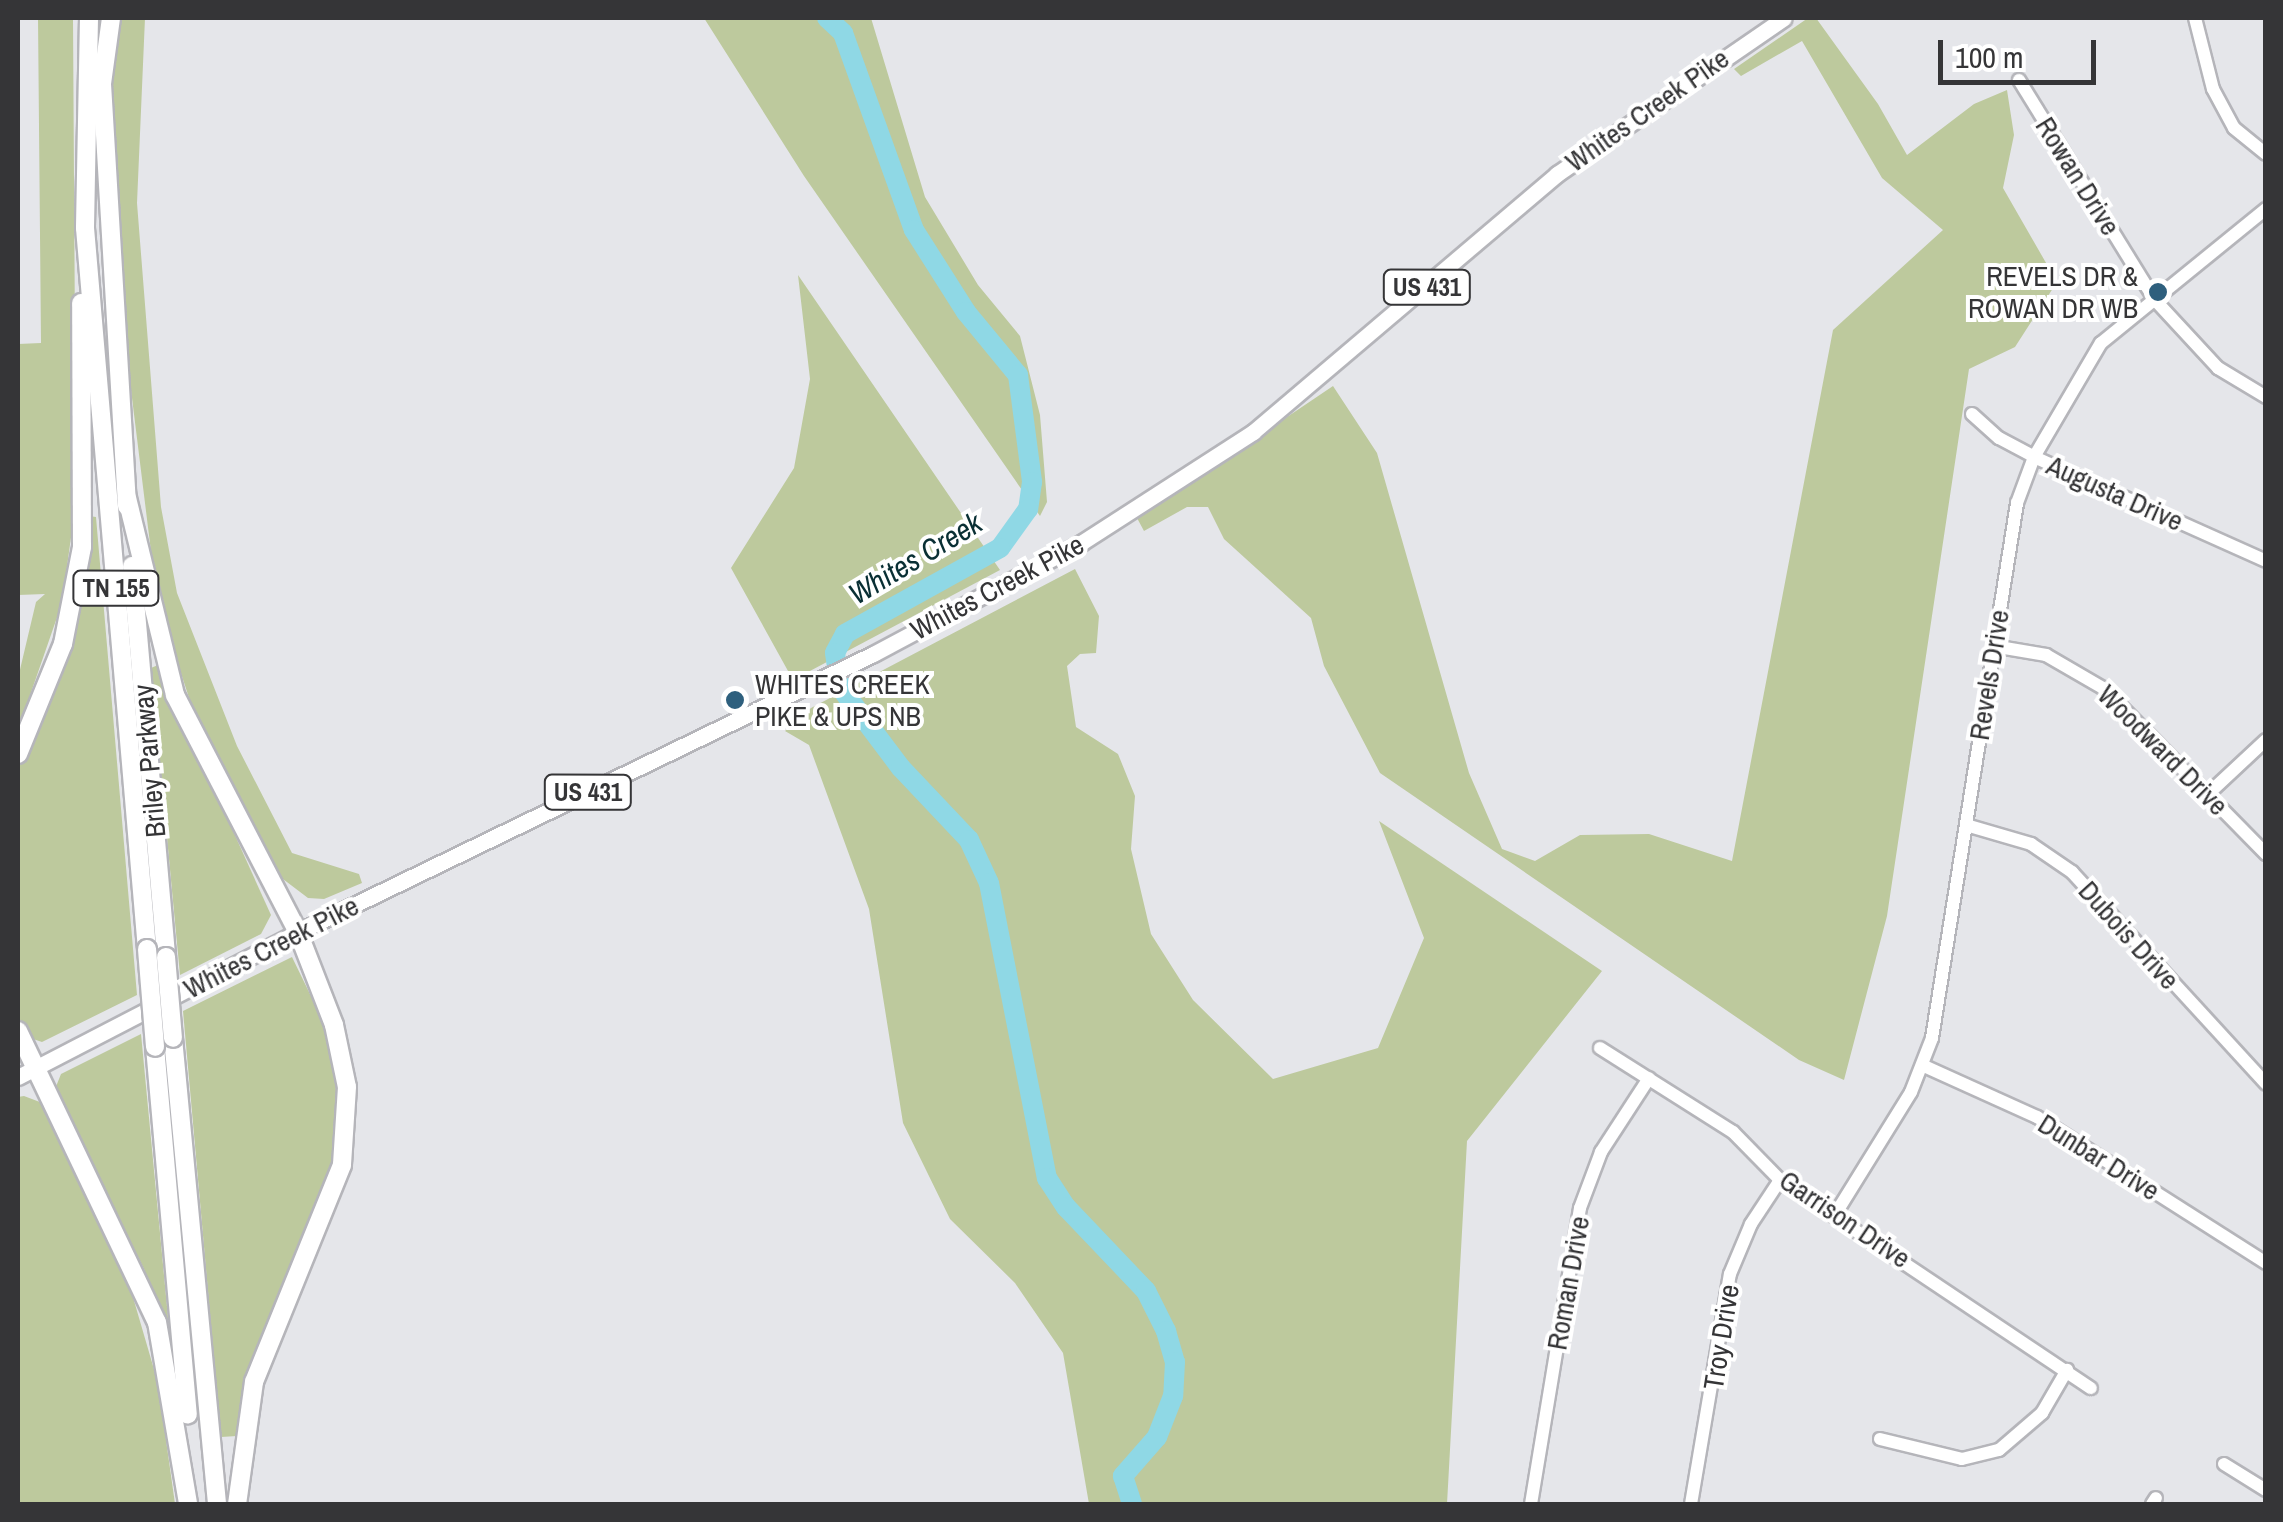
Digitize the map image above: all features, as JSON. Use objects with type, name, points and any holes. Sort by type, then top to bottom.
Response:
[{"type":"highway","name":"Briley Parkway","points":[[89,18],[85,228],[192,1504]]},
{"type":"highway","name":"Briley Parkway","points":[[111,18],[102,84],[126,498],[218,1504]]},
{"type":"highway","points":[[18,754],[62,644],[82,547],[85,228]]},
{"type":"highway","points":[[126,498],[175,694],[298,932],[342,1056],[347,1128],[332,1199],[254,1382],[238,1504]]},
{"type":"highway","points":[[18,1030],[26,1073],[157,1322],[192,1504]]},
{"type":"main road","name":"Whites Creek Pike","points":[[26,1073],[298,932],[872,654],[1195,475],[1380,330],[1556,174],[1784,18]]},
{"type":"street","points":[[2194,18],[2212,89],[2234,128],[2266,154]]},
{"type":"street","name":"Rowan Drive","points":[[2019,80],[2154,300],[2218,368],[2266,397]]},
{"type":"street","name":"Revels Drive","points":[[1836,1213],[1924,1066],[2017,502],[2034,457],[2101,342],[2266,208]]},
{"type":"street","name":"Augusta Drive","points":[[1972,414],[2034,457],[2266,561]]},
{"type":"street","name":"Woodward Drive","points":[[1993,646],[2046,655],[2082,674],[2128,710],[2266,854]]},
{"type":"street","points":[[2208,794],[2266,740]]},
{"type":"street","name":"Dubois Drive","points":[[1966,825],[2031,844],[2072,872],[2266,1084]]},
{"type":"street","name":"Garrison Drive","points":[[1600,1048],[1733,1132],[1780,1180],[1836,1213],[2091,1388]]},
{"type":"street","name":"Dunbar Drive","points":[[1924,1066],[2037,1116],[2266,1263]]},
{"type":"street","name":"Roman Drive","points":[[1532,1504],[1580,1208],[1601,1152],[1649,1078]]},
{"type":"street","name":"Troy Drive","points":[[1691,1504],[1730,1274],[1750,1224],[1780,1180]]},
{"type":"street","points":[[1880,1439],[1962,1459],[1999,1450],[2042,1413],[2067,1370]]},
{"type":"street","points":[[2224,1464],[2266,1490]]},
{"type":"green space","points":[[38,18],[73,18],[76,501],[62,603],[18,730],[18,678],[36,602],[45,594],[18,595],[18,344],[41,343]]},
{"type":"green space","points":[[115,18],[145,18],[137,203],[161,507],[177,593],[237,746],[292,853],[359,874],[362,883],[324,899],[308,898],[275,873],[195,716],[157,600],[120,301],[109,85]]},
{"type":"green space","points":[[704,18],[871,18],[925,197],[978,285],[1020,336],[1040,415],[1047,502],[1040,516],[804,176]]},
{"type":"green space","points":[[1808,18],[1816,18],[1878,104],[1907,155],[1974,104],[2007,90],[2014,135],[2003,188],[2057,282],[2015,347],[1969,369],[1887,916],[1844,1080],[1799,1060],[1380,773],[1324,666],[1311,618],[1224,539],[1208,507],[1187,507],[1144,531],[1137,518],[1333,386],[1377,453],[1469,773],[1502,849],[1535,861],[1580,835],[1649,834],[1732,861],[1833,330],[1943,230],[1882,178],[1802,41],[1741,76],[1734,69]]},
{"type":"green space","points":[[798,275],[1000,570],[793,680],[731,568],[794,468],[810,379]]},
{"type":"green space","points":[[89,516],[96,517],[137,995],[42,1042],[30,1038],[18,1017],[18,769],[51,694]]},
{"type":"green space","points":[[1075,569],[1099,616],[1096,653],[1080,654],[1067,666],[1076,727],[1118,754],[1135,796],[1131,849],[1151,934],[1193,1000],[1273,1079],[1378,1048],[1424,938],[1379,821],[1602,971],[1467,1141],[1447,1504],[1089,1504],[1063,1353],[1015,1283],[950,1219],[903,1123],[869,909],[809,745],[785,731],[811,708]]},
{"type":"green space","points":[[158,665],[271,915],[261,934],[180,975],[151,668]]},
{"type":"green space","points":[[292,957],[326,1027],[338,1084],[334,1167],[255,1356],[237,1436],[221,1437],[183,1011]]},
{"type":"green space","points":[[141,1034],[170,1338],[167,1339],[144,1269],[55,1089],[61,1074]]},
{"type":"green space","points":[[18,1097],[45,1104],[58,1125],[65,1155],[130,1287],[158,1383],[175,1504],[18,1504]]},
{"type":"waterway","name":"Whites Creek","points":[[827,18],[843,33],[914,230],[966,312],[1018,375],[1032,482],[1028,509],[1000,548],[845,634],[835,653],[840,687],[901,768],[969,840],[989,883],[1047,1178],[1066,1207],[1146,1291],[1166,1331],[1175,1362],[1173,1396],[1157,1437],[1123,1476],[1132,1504]]},
{"type":"place","name":"REVELS DR & ROWAN DR WB","points":[[2158,292]]},
{"type":"place","name":"WHITES CREEK PIKE & UPS NB","points":[[735,700]]}]
